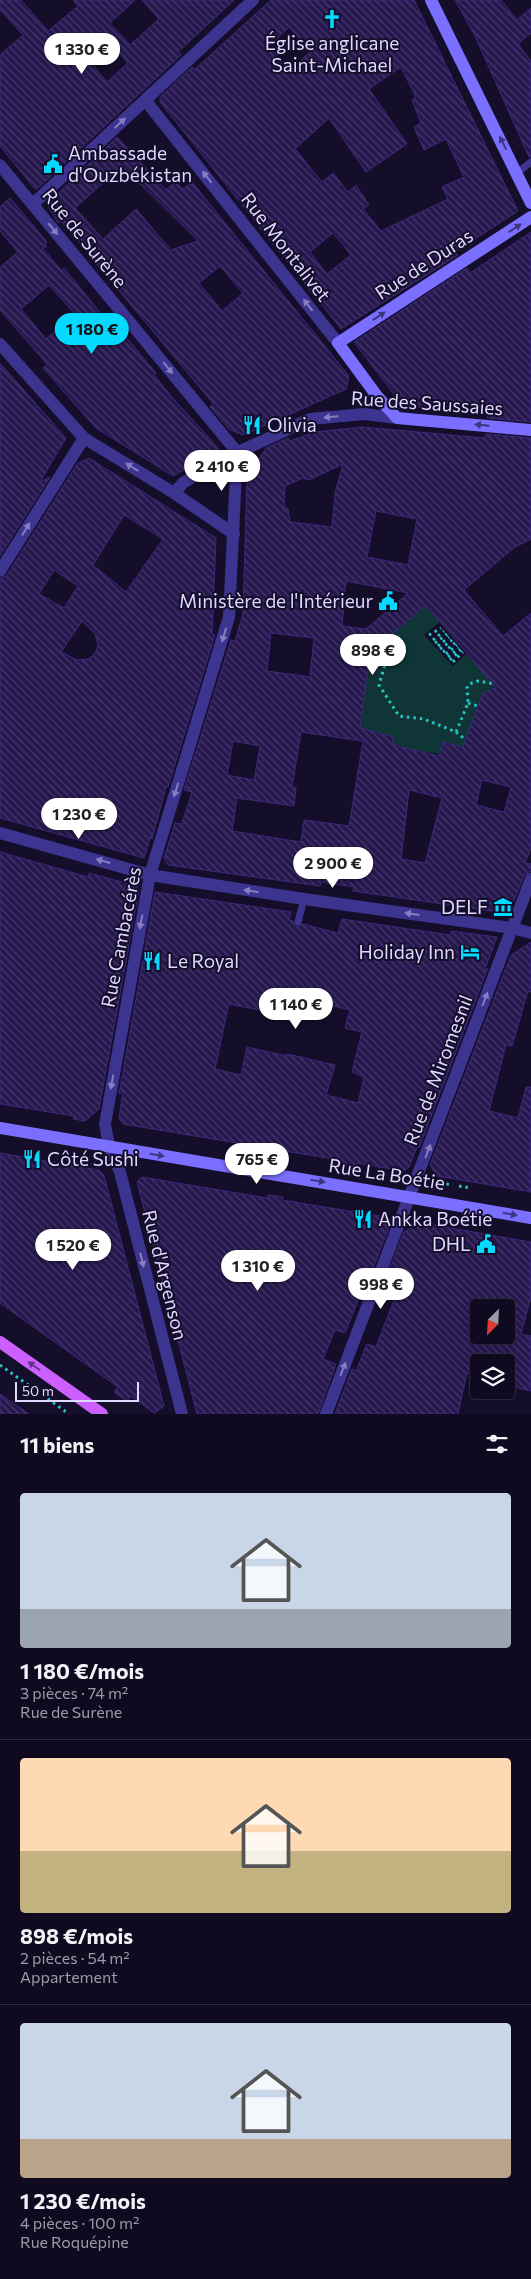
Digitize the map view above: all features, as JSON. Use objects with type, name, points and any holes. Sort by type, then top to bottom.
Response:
[{"type":"main road","points":[[0,1342],[102,1414]]},
{"type":"street","points":[[33,204],[253,0]]},
{"type":"street","points":[[431,0],[531,202]]},
{"type":"street","name":"Rue Montalivet","points":[[145,100],[338,343],[377,396],[397,418]]},
{"type":"street","name":"Rue de Surène","points":[[0,165],[237,452]]},
{"type":"street","name":"Rue de Duras","points":[[338,343],[531,217]]},
{"type":"street","points":[[0,344],[84,438],[174,493],[234,534]]},
{"type":"street","name":"Rue des Saussaies","points":[[174,493],[183,483],[237,452],[310,419],[364,414],[531,430]]},
{"type":"street","points":[[0,571],[84,438]]},
{"type":"street","name":"Rue Cambacérès","points":[[109,1146],[105,1124],[150,874],[229,617],[237,452]]},
{"type":"street","points":[[0,832],[150,874],[304,899],[512,928],[531,933]]},
{"type":"street","name":"Rue de Miromesnil","points":[[326,1414],[531,879]]},
{"type":"street","name":"Rue La Boétie","points":[[0,1128],[531,1218]]},
{"type":"street","name":"Rue d'Argenson","points":[[109,1146],[120,1172],[182,1414]]},
{"type":"lane","points":[[518,173],[531,162]]},
{"type":"lane","points":[[298,922],[304,899]]},
{"type":"path","points":[[429,635],[453,641]]},
{"type":"path","points":[[399,637],[389,651],[379,685],[395,713],[401,717],[424,719],[456,732],[466,740]]},
{"type":"path","points":[[443,652],[453,641]]},
{"type":"path","points":[[443,652],[453,641]]},
{"type":"path","points":[[443,652],[453,641]]},
{"type":"path","points":[[443,652],[453,641]]},
{"type":"path","points":[[456,732],[468,703],[469,684],[478,681],[495,684]]},
{"type":"path","points":[[468,703],[478,706]]},
{"type":"path","points":[[440,1183],[453,1185]]},
{"type":"path","points":[[459,1186],[471,1188]]},
{"type":"path","points":[[0,1365],[69,1414]]},
{"type":"green space","points":[[427,600],[429,609],[440,622],[424,635],[453,666],[466,654],[478,667],[482,665],[497,680],[493,689],[483,693],[463,747],[443,742],[439,754],[407,749],[400,752],[401,746],[392,744],[394,737],[370,731],[359,736],[371,644],[379,645],[421,610]]},
{"type":"building","points":[[0,0],[21,0],[48,31],[78,6],[73,0],[135,0],[110,23],[130,45],[159,19],[142,0],[234,0],[178,52],[181,55],[37,189],[35,189],[0,146],[0,55],[23,35],[0,10]],"holes":[[[102,31],[128,63],[107,82],[80,50]]]},
{"type":"building","points":[[271,0],[414,0],[518,211],[455,252],[458,255],[341,329],[160,102],[160,97],[192,67],[194,70]],"holes":[[[289,27],[311,51],[290,70],[269,46]],[[401,67],[416,97],[412,100],[421,123],[414,127],[424,150],[446,139],[464,177],[442,187],[448,199],[381,231],[363,209],[369,205],[356,185],[348,192],[333,173],[322,182],[295,149],[329,118],[366,172],[407,144],[369,89]],[[333,233],[351,255],[327,274],[310,252]]]},
{"type":"building","points":[[455,0],[501,0],[517,20],[531,8],[531,33],[518,44],[531,61],[531,157],[529,157],[475,36]]},
{"type":"building","points":[[117,137],[166,190],[175,182],[183,189],[192,182],[349,376],[346,389],[244,435],[230,430],[210,407],[213,404],[211,401],[61,221],[58,223],[47,204]],"holes":[[[122,166],[198,241],[171,250],[136,209],[103,239],[75,208]],[[220,266],[243,293],[222,311],[199,283]]]},
{"type":"building","points":[[10,198],[47,242],[45,244],[47,246],[43,249],[62,271],[64,268],[103,316],[106,313],[156,373],[154,375],[171,396],[219,449],[173,476],[96,428],[43,368],[47,364],[0,310],[0,267],[18,252],[0,231],[0,207]],"holes":[[[49,285],[75,314],[46,339],[21,309]]]},
{"type":"building","points":[[531,232],[531,422],[487,418],[488,414],[403,406],[354,342],[467,268],[470,273]]},
{"type":"building","points":[[0,363],[66,438],[40,482],[50,477],[0,556]]},
{"type":"building","points":[[362,427],[485,438],[486,434],[531,438],[531,539],[515,547],[464,590],[503,636],[531,613],[531,848],[525,863],[531,864],[531,871],[524,876],[513,903],[498,912],[353,891],[354,887],[321,882],[320,886],[168,865],[164,858],[175,823],[182,824],[192,792],[184,790],[231,640],[235,641],[243,614],[247,477],[266,448],[288,438],[290,441],[315,432]],"holes":[[[343,464],[335,493],[332,527],[290,522],[288,509],[284,506],[285,486],[303,478],[309,480]],[[376,511],[417,519],[408,565],[367,557]],[[346,581],[408,593],[366,629],[342,626]],[[426,605],[496,688],[483,693],[463,747],[443,742],[439,756],[392,744],[394,737],[360,728],[371,644],[379,645]],[[271,633],[314,638],[310,677],[267,671]],[[301,732],[363,741],[349,826],[304,820],[301,842],[232,831],[237,798],[294,806],[296,788],[292,787]],[[233,741],[260,746],[254,780],[227,775]],[[482,780],[511,787],[504,812],[476,805]],[[409,790],[442,798],[425,863],[401,859]]]},
{"type":"building","points":[[89,458],[216,538],[212,634],[215,635],[168,787],[166,787],[152,839],[151,836],[144,858],[0,818],[0,579],[7,575],[77,464]],"holes":[[[124,515],[163,539],[126,592],[93,565]],[[54,570],[78,586],[64,608],[39,594]],[[82,621],[95,634],[98,645],[95,653],[89,659],[77,660],[61,652]]]},
{"type":"building","points":[[0,852],[88,877],[89,873],[137,886],[136,890],[139,890],[99,1109],[85,1121],[73,1119],[74,1116],[0,1104]]},
{"type":"building","points":[[155,892],[291,912],[289,920],[293,921],[296,927],[303,924],[338,933],[342,919],[450,935],[451,931],[497,937],[484,971],[488,968],[419,1148],[418,1145],[409,1167],[403,1171],[357,1163],[357,1167],[338,1164],[339,1160],[123,1124],[119,1118],[123,1091],[119,1094]],"holes":[[[271,990],[350,1010],[345,1028],[362,1032],[352,1072],[364,1077],[358,1103],[326,1095],[335,1065],[247,1047],[241,1075],[215,1069],[229,1004],[265,1011]]]},
{"type":"building","points":[[531,942],[531,992],[528,991],[512,1046],[506,1045],[489,1111],[518,1118],[526,1087],[531,1087],[531,1192],[437,1176],[430,1165],[511,955]]},
{"type":"building","points":[[0,1153],[99,1170],[104,1175],[164,1406],[154,1413],[131,1396],[127,1401],[114,1392],[118,1387],[0,1303]]},
{"type":"building","points":[[142,1177],[267,1198],[268,1195],[283,1197],[282,1200],[385,1217],[390,1225],[370,1276],[368,1275],[345,1333],[335,1330],[323,1359],[336,1364],[318,1414],[197,1414],[137,1182]]},
{"type":"building","points":[[421,1223],[531,1242],[531,1297],[521,1334],[531,1336],[531,1391],[515,1386],[515,1354],[470,1354],[470,1374],[467,1373],[458,1414],[335,1414],[352,1369],[356,1371],[367,1344],[376,1347],[399,1287],[385,1281],[404,1232]]},
{"type":"building","points":[[0,1394],[29,1414],[0,1414]]},
{"type":"place","name":"Église anglicane Saint-Michael","points":[[332,19]]},
{"type":"place","name":"Ambassade d'Ouzbékistan","points":[[53,164]]},
{"type":"place","name":"Olivia","points":[[252,425]]},
{"type":"place","name":"Ministère de l'Intérieur","points":[[388,601]]},
{"type":"place","name":"DELF","points":[[503,907]]},
{"type":"place","name":"Holiday Inn","points":[[470,952]]},
{"type":"place","name":"Le Royal","points":[[152,961]]},
{"type":"place","name":"Côté Sushi","points":[[32,1159]]},
{"type":"place","name":"Ankka Boétie","points":[[363,1219]]},
{"type":"place","name":"DHL","points":[[486,1244]]}]
